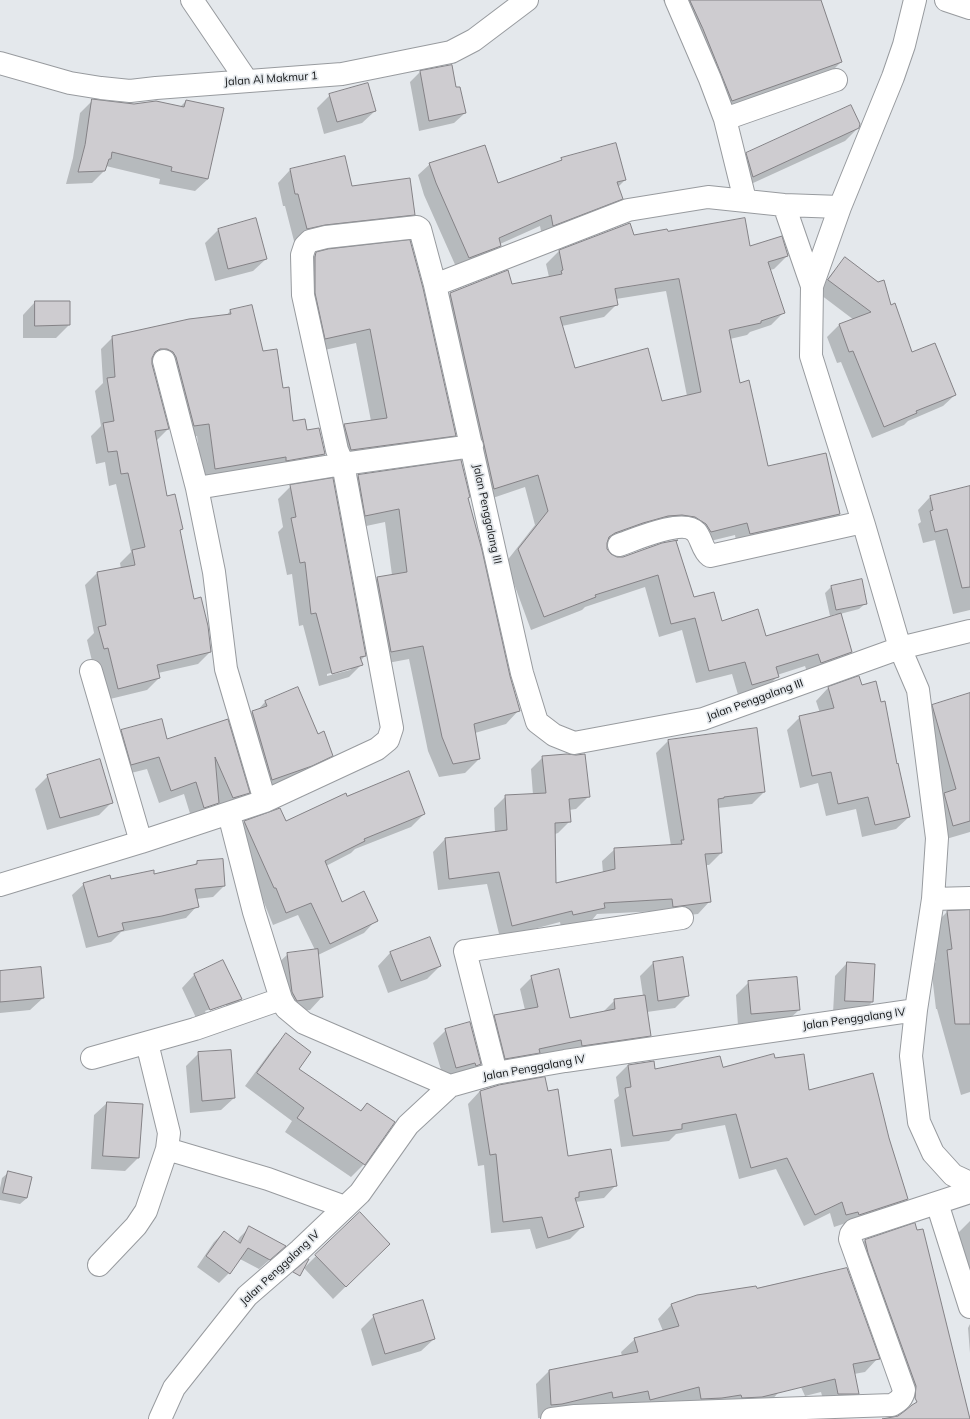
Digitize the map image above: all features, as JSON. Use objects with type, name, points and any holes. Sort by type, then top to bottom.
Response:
[{"type":"street","points":[[192,0],[247,81]]},
{"type":"street","name":"Jalan Al Makmur 1","points":[[0,63],[70,83],[130,91],[342,74],[451,52],[474,40],[527,0]]},
{"type":"street","points":[[676,0],[710,79],[725,119],[745,200]]},
{"type":"street","points":[[915,0],[904,45],[893,77],[840,207],[812,286],[811,356],[863,522],[900,648],[918,690],[937,838],[933,899],[916,1010],[911,1056],[919,1122],[933,1153],[953,1176],[970,1183]]},
{"type":"street","points":[[946,0],[970,8]]},
{"type":"street","points":[[725,119],[836,80]]},
{"type":"street","points":[[436,285],[628,210],[708,197],[784,205],[840,207]]},
{"type":"street","points":[[784,205],[812,286]]},
{"type":"street","name":"Jalan Penggalang III","points":[[343,464],[337,450],[303,295],[302,260],[305,246],[310,241],[326,237],[418,227],[420,229],[436,285],[522,673],[536,722],[554,735],[574,743],[703,719],[900,648],[970,631]]},
{"type":"street","points":[[164,362],[197,488],[214,572],[226,669],[265,801]]},
{"type":"street","points":[[197,488],[343,464],[472,446]]},
{"type":"street","points":[[0,885],[230,814],[265,801],[377,748],[388,740],[392,728],[343,464]]},
{"type":"street","points":[[619,545],[666,529],[687,528],[696,532],[702,546],[710,556],[863,522]]},
{"type":"street","points":[[91,671],[141,842]]},
{"type":"street","points":[[230,814],[254,912],[281,999],[286,1008],[304,1023],[450,1086]]},
{"type":"street","points":[[933,899],[970,898]]},
{"type":"street","points":[[496,1073],[465,951],[682,918]]},
{"type":"street","points":[[92,1058],[195,1029],[281,999]]},
{"type":"street","name":"Jalan Penggalang IV","points":[[160,1419],[174,1388],[247,1296],[300,1250],[360,1193],[408,1125],[450,1086],[496,1073],[565,1061],[916,1010]]},
{"type":"street","points":[[99,1265],[136,1226],[146,1211],[167,1149],[169,1133],[147,1043]]},
{"type":"street","points":[[167,1149],[268,1179],[345,1207]]},
{"type":"street","points":[[552,1419],[575,1416],[813,1414],[892,1405],[898,1402],[903,1396],[904,1390],[850,1238],[851,1234],[854,1230],[970,1192]]},
{"type":"street","points":[[937,1203],[970,1307]]},
{"type":"building","points":[[690,0],[821,0],[842,62],[732,101]]},
{"type":"building","points":[[452,65],[456,87],[460,87],[466,113],[429,121],[420,71]]},
{"type":"building","points":[[368,83],[376,111],[337,122],[329,94]]},
{"type":"building","points":[[92,99],[134,104],[156,101],[184,107],[186,100],[224,108],[208,179],[171,171],[172,167],[112,152],[111,159],[109,159],[105,171],[78,172],[85,145]]},
{"type":"building","points":[[851,105],[860,124],[859,128],[753,177],[746,153]]},
{"type":"building","points":[[616,143],[626,180],[617,182],[623,199],[553,226],[551,215],[499,238],[501,246],[469,258],[436,183],[429,163],[485,145],[498,183],[562,160],[561,158]]},
{"type":"building","points":[[345,156],[352,186],[410,178],[415,215],[325,225],[307,229],[298,194],[295,194],[290,169]]},
{"type":"building","points":[[256,218],[267,259],[228,269],[218,229]]},
{"type":"building","points":[[745,218],[750,246],[782,236],[788,256],[768,262],[785,313],[761,321],[761,323],[729,330],[740,383],[749,380],[768,466],[826,453],[840,514],[750,534],[747,523],[711,532],[706,524],[695,517],[682,515],[668,516],[615,533],[609,537],[607,549],[611,554],[617,557],[623,557],[662,543],[678,540],[676,541],[694,597],[714,592],[722,621],[758,609],[766,636],[841,613],[852,652],[821,663],[818,654],[776,667],[779,677],[752,685],[745,662],[709,671],[695,618],[671,624],[658,575],[595,595],[596,597],[544,617],[518,549],[548,511],[538,475],[494,489],[450,293],[508,270],[512,284],[562,274],[561,271],[563,270],[559,250],[630,223],[634,235],[667,229],[668,231]],"holes":[[[679,279],[701,392],[662,401],[648,348],[575,368],[560,317],[618,305],[615,289]]]},
{"type":"building","points":[[410,240],[423,288],[456,436],[351,450],[344,424],[387,418],[370,329],[325,339],[315,293],[316,252],[328,249]]},
{"type":"building","points":[[845,257],[878,282],[884,280],[891,305],[895,303],[912,352],[935,343],[956,395],[916,411],[917,413],[884,427],[853,351],[849,352],[839,324],[871,312],[828,280]]},
{"type":"building","points":[[35,301],[70,301],[70,325],[35,326]]},
{"type":"building","points":[[252,305],[263,351],[277,349],[283,388],[289,387],[293,421],[305,419],[307,430],[319,428],[325,454],[286,461],[286,457],[215,469],[209,424],[194,426],[176,357],[173,352],[167,349],[160,349],[155,352],[152,358],[152,364],[169,429],[155,431],[167,496],[175,494],[183,529],[180,530],[194,599],[201,597],[208,626],[211,652],[157,665],[160,678],[118,689],[108,648],[104,649],[98,627],[106,625],[97,572],[135,565],[132,550],[145,547],[128,473],[121,474],[117,451],[108,452],[103,423],[114,421],[107,378],[115,377],[112,336],[189,319],[231,314],[230,310]]},
{"type":"building","points":[[461,460],[470,497],[468,498],[482,550],[510,676],[520,711],[474,724],[480,759],[453,764],[442,737],[423,646],[391,652],[377,577],[407,572],[399,509],[365,516],[358,475]]},
{"type":"building","points":[[333,478],[366,656],[360,657],[363,665],[332,674],[316,613],[311,614],[305,562],[300,563],[291,518],[296,517],[290,485]]},
{"type":"building","points":[[970,486],[970,587],[962,588],[947,529],[935,532],[930,511],[933,510],[930,496]]},
{"type":"building","points":[[862,579],[867,604],[836,610],[831,586]]},
{"type":"building","points":[[859,676],[862,685],[876,681],[881,702],[885,701],[897,764],[898,763],[910,817],[875,825],[868,797],[838,804],[831,772],[812,776],[799,716],[834,708],[828,687]]},
{"type":"building","points":[[298,687],[318,734],[324,731],[333,756],[312,766],[272,780],[252,711],[267,706],[265,701]]},
{"type":"building","points":[[970,693],[970,821],[953,826],[944,793],[956,789],[932,705]]},
{"type":"building","points":[[162,719],[167,739],[228,719],[250,793],[233,798],[215,757],[219,803],[204,808],[196,782],[171,791],[159,757],[131,765],[121,730]]},
{"type":"building","points":[[757,728],[765,792],[718,799],[722,853],[705,854],[711,902],[673,907],[672,899],[604,903],[605,908],[573,915],[572,911],[512,926],[499,872],[449,879],[445,838],[507,830],[505,795],[546,793],[542,756],[585,754],[590,797],[569,799],[571,822],[555,823],[556,883],[615,869],[614,848],[682,844],[681,840],[684,840],[668,740]]},
{"type":"building","points":[[100,759],[113,803],[60,818],[47,775]]},
{"type":"building","points":[[409,771],[425,814],[364,839],[365,841],[325,861],[342,902],[364,891],[378,921],[330,944],[311,903],[286,913],[276,888],[274,888],[244,821],[280,808],[286,821],[346,793],[347,796]]},
{"type":"building","points":[[223,859],[225,886],[195,889],[199,907],[162,916],[122,923],[124,930],[98,937],[83,883],[110,875],[111,879],[154,870],[154,874],[197,864],[197,861]]},
{"type":"building","points":[[970,910],[970,1024],[955,1024],[947,950],[952,949],[947,911]]},
{"type":"building","points":[[430,937],[441,966],[401,981],[390,952]]},
{"type":"building","points":[[318,949],[323,997],[297,1001],[292,992],[287,953]]},
{"type":"building","points":[[683,957],[689,996],[658,1001],[653,962]]},
{"type":"building","points":[[223,960],[242,999],[210,1010],[194,974]]},
{"type":"building","points":[[847,962],[875,964],[873,1002],[845,1001]]},
{"type":"building","points":[[41,967],[44,998],[0,1002],[0,971]]},
{"type":"building","points":[[559,969],[570,1018],[615,1009],[614,999],[645,995],[651,1036],[582,1046],[581,1040],[539,1049],[540,1053],[505,1059],[494,1015],[538,1007],[531,976]]},
{"type":"building","points":[[797,977],[800,1010],[751,1014],[748,981]]},
{"type":"building","points":[[470,1022],[481,1064],[476,1066],[475,1063],[456,1068],[445,1029]]},
{"type":"building","points":[[286,1033],[311,1052],[299,1069],[361,1111],[367,1103],[395,1122],[365,1165],[297,1118],[304,1108],[257,1073]]},
{"type":"building","points":[[231,1050],[235,1098],[202,1101],[198,1052]]},
{"type":"building","points":[[774,1054],[775,1058],[804,1054],[809,1090],[873,1073],[889,1138],[908,1199],[859,1215],[858,1212],[846,1215],[842,1202],[815,1215],[787,1158],[751,1168],[736,1114],[682,1124],[682,1129],[633,1136],[625,1088],[631,1087],[628,1065],[654,1061],[655,1069],[720,1056],[723,1067]]},
{"type":"building","points":[[545,1077],[548,1091],[558,1089],[568,1156],[611,1149],[617,1186],[579,1192],[579,1197],[575,1198],[584,1227],[548,1238],[542,1217],[503,1222],[496,1154],[490,1155],[480,1091],[499,1085]]},
{"type":"building","points":[[107,1102],[143,1104],[139,1158],[103,1156]]},
{"type":"building","points":[[8,1171],[32,1177],[27,1198],[3,1193]]},
{"type":"building","points":[[360,1212],[390,1244],[346,1287],[315,1255]]},
{"type":"building","points":[[915,1223],[917,1230],[923,1229],[970,1419],[882,1419],[898,1416],[917,1402],[915,1398],[916,1386],[868,1253],[865,1240]]},
{"type":"building","points":[[249,1226],[286,1246],[270,1260],[248,1248],[230,1274],[206,1256],[224,1231],[240,1243]]},
{"type":"building","points":[[308,1259],[300,1276],[293,1272]]},
{"type":"building","points":[[847,1268],[880,1359],[853,1364],[859,1394],[838,1394],[835,1379],[762,1397],[742,1398],[741,1395],[701,1399],[699,1387],[650,1400],[648,1391],[613,1398],[612,1392],[562,1404],[551,1405],[549,1370],[638,1352],[634,1338],[679,1326],[671,1304],[697,1295],[756,1286],[757,1288]]},
{"type":"building","points":[[423,1300],[435,1339],[385,1354],[373,1315]]}]
